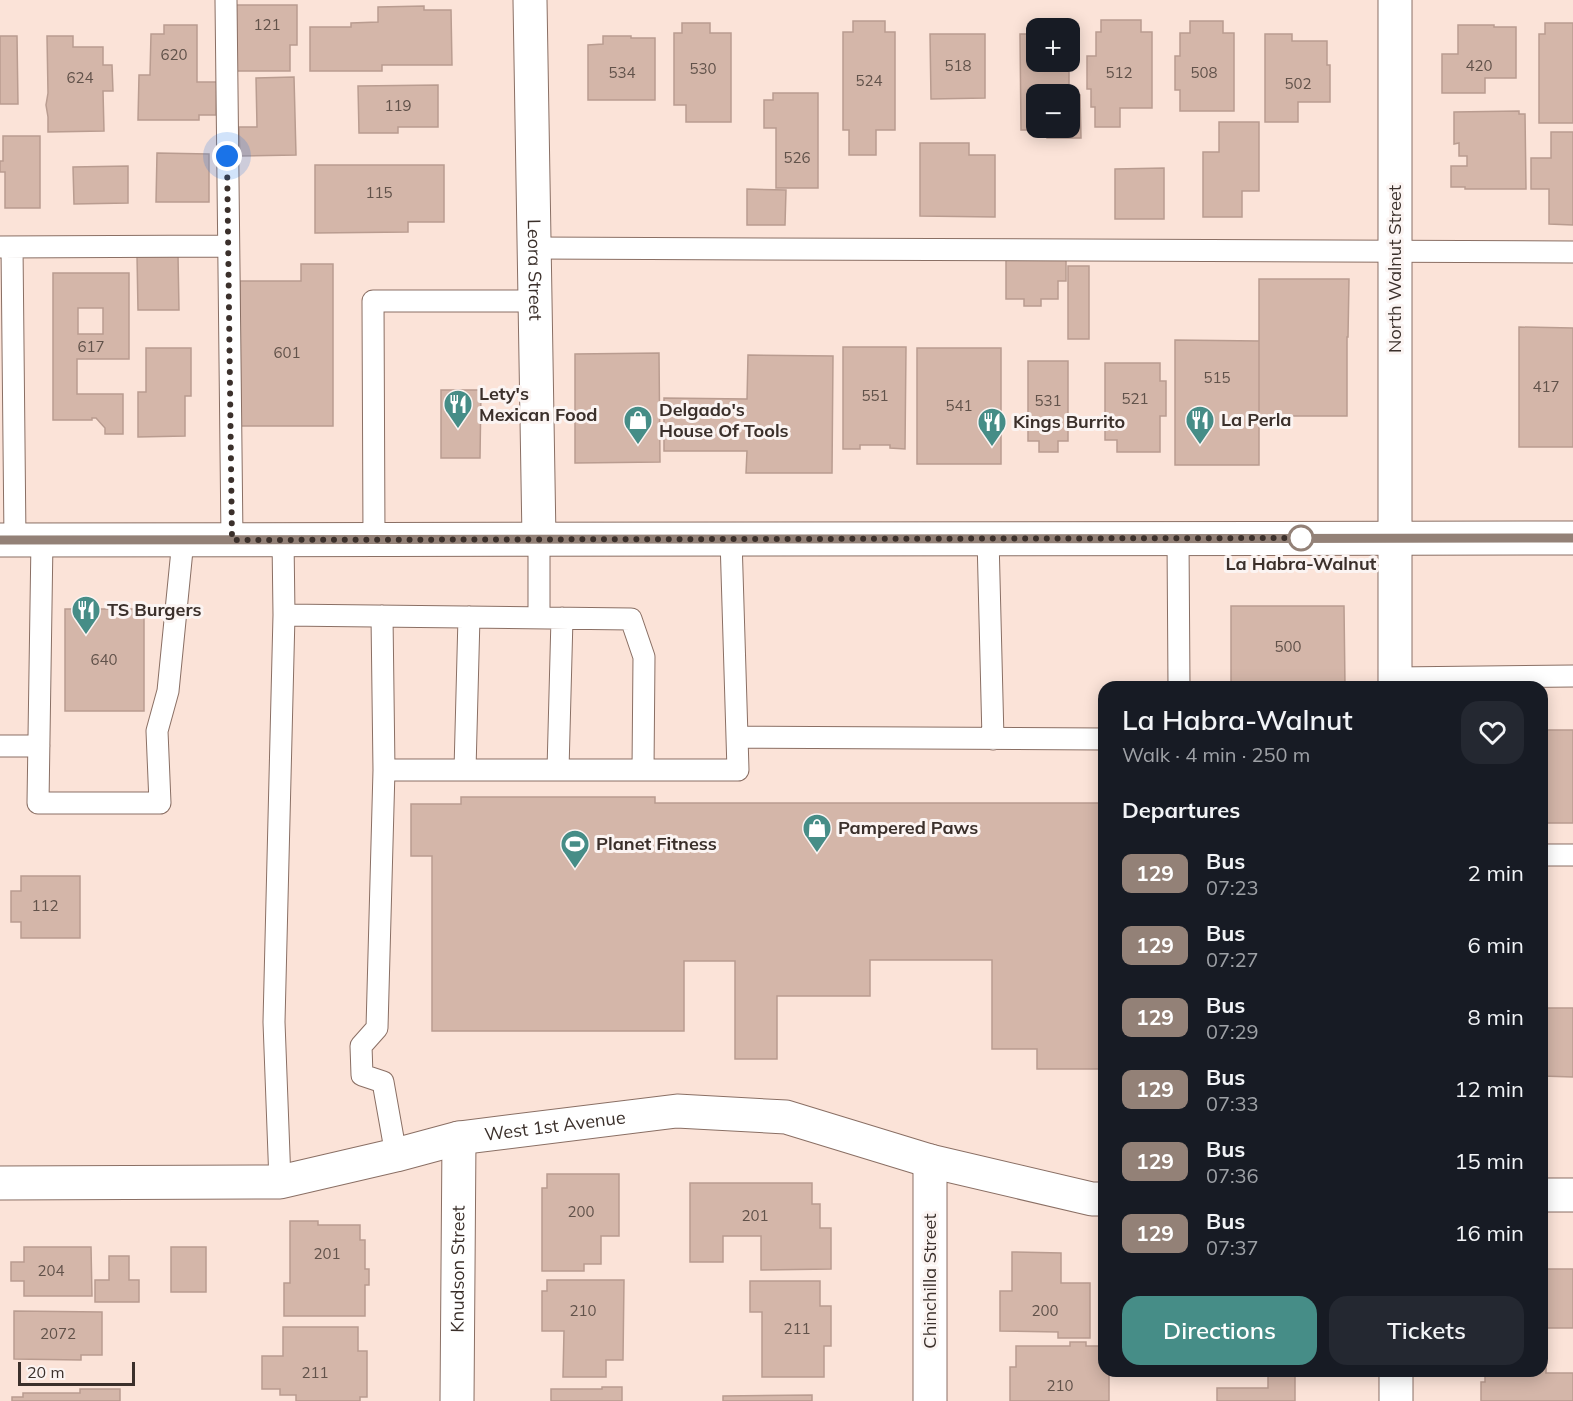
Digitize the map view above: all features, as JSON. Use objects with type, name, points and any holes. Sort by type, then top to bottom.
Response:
[{"type":"street","name":"Leora Street","points":[[530,0],[539,539]]},
{"type":"street","name":"North Walnut Street","points":[[1395,0],[1395,681]]},
{"type":"street","points":[[19,540],[1573,538]]},
{"type":"street","name":"West 1st Avenue","points":[[0,1183],[279,1182],[459,1138],[677,1111],[786,1117],[930,1161],[1098,1199]]},
{"type":"street","name":"Knudson Street","points":[[457,1401],[459,1138]]},
{"type":"street","name":"Chinchilla Street","points":[[930,1161],[930,1401]]},
{"type":"street","points":[[1548,1195],[1573,1195]]},
{"type":"street","points":[[1396,1377],[1396,1401]]},
{"type":"lane","points":[[226,0],[232,540]]},
{"type":"lane","points":[[183,540],[168,691],[157,731],[160,803],[38,803],[39,746],[19,540],[6,247],[228,246]]},
{"type":"lane","points":[[534,248],[1573,252]]},
{"type":"lane","points":[[374,539],[373,301],[535,301]]},
{"type":"lane","points":[[988,538],[993,739]]},
{"type":"lane","points":[[1178,538],[1179,681]]},
{"type":"lane","points":[[279,1182],[274,1022],[284,615],[283,539]]},
{"type":"lane","points":[[539,539],[539,618]]},
{"type":"lane","points":[[384,770],[738,770],[731,539]]},
{"type":"lane","points":[[284,615],[631,619],[644,657],[643,770]]},
{"type":"lane","points":[[382,616],[384,770],[377,1028],[361,1046],[362,1075],[383,1082],[396,1155]]},
{"type":"lane","points":[[465,770],[469,617]]},
{"type":"lane","points":[[558,770],[562,618]]},
{"type":"lane","points":[[1425,681],[1573,676]]},
{"type":"lane","points":[[738,737],[1098,739]]},
{"type":"lane","points":[[0,746],[39,746]]},
{"type":"lane","points":[[1548,855],[1573,855]]},
{"type":"building","points":[[236,5],[297,5],[297,45],[290,45],[290,71],[236,71]]},
{"type":"building","points":[[424,6],[424,10],[451,10],[452,65],[382,65],[382,71],[310,71],[310,27],[351,27],[351,23],[378,22],[378,7]]},
{"type":"building","points":[[1101,20],[1141,20],[1141,32],[1152,32],[1152,108],[1120,108],[1120,127],[1095,127],[1095,107],[1091,107],[1091,89],[1087,89],[1087,56],[1096,56],[1096,32],[1101,32]]},
{"type":"building","points":[[853,21],[885,21],[885,32],[895,32],[895,130],[876,130],[876,155],[849,155],[849,130],[843,130],[843,32],[853,32]]},
{"type":"building","points":[[1190,21],[1223,21],[1223,33],[1234,33],[1234,111],[1180,111],[1180,90],[1175,90],[1175,56],[1180,56],[1180,33],[1190,33]]},
{"type":"building","points":[[682,23],[710,23],[710,33],[731,33],[731,122],[686,122],[686,105],[674,105],[674,33],[682,33]]},
{"type":"building","points":[[1545,23],[1573,23],[1573,123],[1539,123],[1539,34],[1545,34]]},
{"type":"building","points":[[164,25],[197,25],[197,82],[217,82],[216,115],[199,115],[199,120],[138,120],[139,75],[150,75],[151,34],[164,34]]},
{"type":"building","points":[[1458,25],[1516,27],[1516,78],[1485,78],[1485,93],[1442,93],[1442,54],[1458,54]]},
{"type":"building","points":[[930,34],[985,34],[985,98],[931,99]]},
{"type":"building","points":[[1020,34],[1026,34],[1026,72],[1069,72],[1069,84],[1026,84],[1026,130],[1021,130]]},
{"type":"building","points":[[1265,34],[1292,34],[1292,41],[1327,41],[1327,65],[1330,65],[1330,102],[1298,102],[1298,122],[1265,122]]},
{"type":"building","points":[[0,36],[17,36],[18,104],[0,104]]},
{"type":"building","points":[[47,36],[73,36],[73,47],[103,47],[103,65],[112,65],[113,91],[103,91],[104,131],[48,132]]},
{"type":"building","points":[[603,36],[655,38],[655,100],[588,100],[588,45],[603,44]]},
{"type":"building","points":[[294,77],[296,155],[240,156],[239,127],[257,127],[256,78]]},
{"type":"building","points":[[438,85],[438,127],[398,127],[398,133],[359,133],[358,86]]},
{"type":"building","points":[[773,93],[818,93],[818,188],[776,188],[776,128],[764,128],[764,100],[773,100]]},
{"type":"building","points":[[1519,111],[1519,114],[1525,114],[1526,189],[1451,187],[1451,166],[1467,166],[1467,156],[1459,156],[1459,143],[1454,144],[1454,112]]},
{"type":"building","points":[[1219,122],[1259,122],[1259,191],[1242,191],[1242,217],[1203,217],[1203,152],[1219,152]]},
{"type":"building","points":[[1551,132],[1573,132],[1573,225],[1549,224],[1549,189],[1531,189],[1531,158],[1551,158]]},
{"type":"building","points":[[3,136],[40,136],[40,208],[5,208],[5,172],[0,172],[0,161],[3,161]]},
{"type":"building","points":[[920,143],[969,143],[969,155],[995,155],[995,217],[920,216]]},
{"type":"building","points":[[157,153],[209,154],[209,202],[156,202]]},
{"type":"building","points":[[315,165],[444,165],[444,222],[408,222],[408,232],[315,233]]},
{"type":"building","points":[[128,166],[128,203],[74,204],[73,167]]},
{"type":"building","points":[[1164,168],[1164,219],[1115,219],[1115,169]]},
{"type":"building","points":[[747,189],[786,190],[785,225],[747,225]]},
{"type":"building","points":[[137,255],[178,255],[179,310],[138,310]]},
{"type":"building","points":[[1006,259],[1066,259],[1066,281],[1058,281],[1058,299],[1041,299],[1041,306],[1024,306],[1024,299],[1006,299]]},
{"type":"building","points":[[301,264],[333,264],[333,426],[240,426],[240,281],[301,281]]},
{"type":"building","points":[[1068,266],[1089,266],[1089,339],[1068,339]]},
{"type":"building","points":[[53,273],[129,273],[129,359],[77,359],[77,394],[123,394],[123,434],[105,434],[105,428],[96,418],[92,420],[53,420]],"holes":[[[78,308],[103,308],[103,334],[78,334]]]},
{"type":"building","points":[[1259,279],[1349,279],[1347,416],[1259,416]]},
{"type":"building","points":[[1519,327],[1573,328],[1573,447],[1519,447]]},
{"type":"building","points":[[1175,340],[1259,341],[1259,465],[1175,465]]},
{"type":"building","points":[[843,347],[906,347],[905,449],[890,448],[890,445],[860,445],[860,449],[843,449]]},
{"type":"building","points":[[146,348],[191,348],[191,396],[185,396],[185,436],[138,437],[138,392],[146,392]]},
{"type":"building","points":[[917,348],[1001,348],[1001,464],[917,464]]},
{"type":"building","points":[[659,353],[660,462],[575,463],[575,354]]},
{"type":"building","points":[[748,355],[833,356],[832,473],[746,473],[747,451],[664,451],[664,398],[747,399]]},
{"type":"building","points":[[1028,361],[1068,361],[1068,441],[1058,441],[1058,452],[1039,452],[1039,441],[1028,441]]},
{"type":"building","points":[[1105,363],[1160,363],[1160,381],[1166,381],[1166,416],[1160,416],[1160,452],[1117,452],[1117,440],[1105,440]]},
{"type":"building","points":[[441,390],[481,390],[480,458],[441,458]]},
{"type":"building","points":[[1231,606],[1344,606],[1345,681],[1231,681]]},
{"type":"building","points":[[65,609],[144,609],[144,711],[65,711]]},
{"type":"building","points":[[1548,730],[1573,730],[1573,823],[1548,823]]},
{"type":"building","points":[[461,797],[655,797],[655,803],[1098,803],[1098,1069],[1037,1069],[1037,1049],[992,1049],[992,960],[870,960],[870,996],[777,996],[777,1059],[735,1059],[735,961],[684,961],[684,1031],[432,1031],[432,856],[411,856],[411,804],[461,804]]},
{"type":"building","points":[[21,876],[80,876],[80,938],[21,938],[21,922],[11,922],[11,891],[21,891]]},
{"type":"building","points":[[1548,1008],[1573,1008],[1573,1077],[1548,1076]]},
{"type":"building","points":[[547,1174],[619,1174],[619,1236],[601,1236],[601,1264],[584,1264],[584,1271],[542,1271],[542,1188],[547,1188]]},
{"type":"building","points":[[690,1183],[812,1183],[812,1204],[820,1204],[820,1228],[831,1228],[831,1269],[761,1270],[761,1236],[723,1236],[723,1262],[690,1262]]},
{"type":"building","points":[[290,1221],[318,1221],[318,1225],[360,1225],[360,1240],[365,1240],[365,1269],[369,1269],[369,1285],[365,1285],[365,1316],[284,1316],[284,1283],[290,1283]]},
{"type":"building","points":[[24,1247],[91,1247],[92,1296],[24,1296],[24,1281],[11,1281],[11,1262],[24,1262]]},
{"type":"building","points":[[171,1247],[206,1247],[206,1292],[171,1292]]},
{"type":"building","points":[[1012,1252],[1061,1253],[1061,1283],[1090,1283],[1090,1338],[1058,1338],[1058,1332],[1000,1331],[1000,1291],[1012,1291]]},
{"type":"building","points":[[109,1256],[129,1256],[129,1280],[139,1280],[139,1302],[95,1302],[95,1280],[109,1280]]},
{"type":"building","points":[[1548,1269],[1573,1269],[1573,1328],[1548,1328]]},
{"type":"building","points":[[547,1280],[624,1280],[623,1360],[606,1360],[606,1377],[563,1377],[564,1331],[542,1331],[542,1291],[547,1291]]},
{"type":"building","points":[[750,1281],[820,1281],[820,1306],[831,1306],[831,1346],[824,1346],[824,1377],[762,1377],[762,1312],[750,1312]]},
{"type":"building","points":[[14,1311],[102,1312],[102,1355],[81,1355],[81,1360],[14,1359]]},
{"type":"building","points":[[283,1327],[358,1327],[358,1351],[367,1351],[367,1397],[360,1397],[360,1401],[296,1401],[296,1395],[280,1395],[280,1389],[262,1389],[262,1356],[283,1356]]},
{"type":"building","points":[[1070,1342],[1086,1342],[1086,1346],[1098,1346],[1098,1377],[1109,1377],[1109,1401],[1010,1401],[1010,1367],[1016,1367],[1016,1346],[1070,1346]]},
{"type":"building","points":[[1548,1373],[1573,1373],[1573,1401],[1481,1401],[1481,1382],[1485,1382],[1485,1377],[1548,1377]]},
{"type":"building","points":[[1268,1377],[1295,1377],[1295,1401],[1217,1401],[1217,1388],[1268,1388]]},
{"type":"building","points":[[602,1387],[622,1387],[622,1401],[551,1401],[551,1389],[602,1389]]},
{"type":"building","points":[[80,1389],[120,1389],[120,1401],[12,1401],[12,1397],[23,1397],[23,1393],[80,1393]]},
{"type":"building","points":[[812,1395],[812,1401],[723,1401],[723,1396]]},
{"type":"bus line","name":"129","points":[[0,540],[1573,538]]},
{"type":"place","name":"Lety's Mexican Food","points":[[458,430]]},
{"type":"place","name":"Delgado's House Of Tools","points":[[638,446]]},
{"type":"place","name":"La Perla","points":[[1200,446]]},
{"type":"place","name":"Kings Burrito","points":[[992,448]]},
{"type":"place","name":"La Habra-Walnut","points":[[1301,538]]},
{"type":"place","name":"TS Burgers","points":[[86,636]]},
{"type":"place","name":"Pampered Paws","points":[[817,854]]},
{"type":"place","name":"Planet Fitness","points":[[575,870]]},
{"type":"route","points":[[227,156],[232,540],[1307,538],[1301,538]]}]
